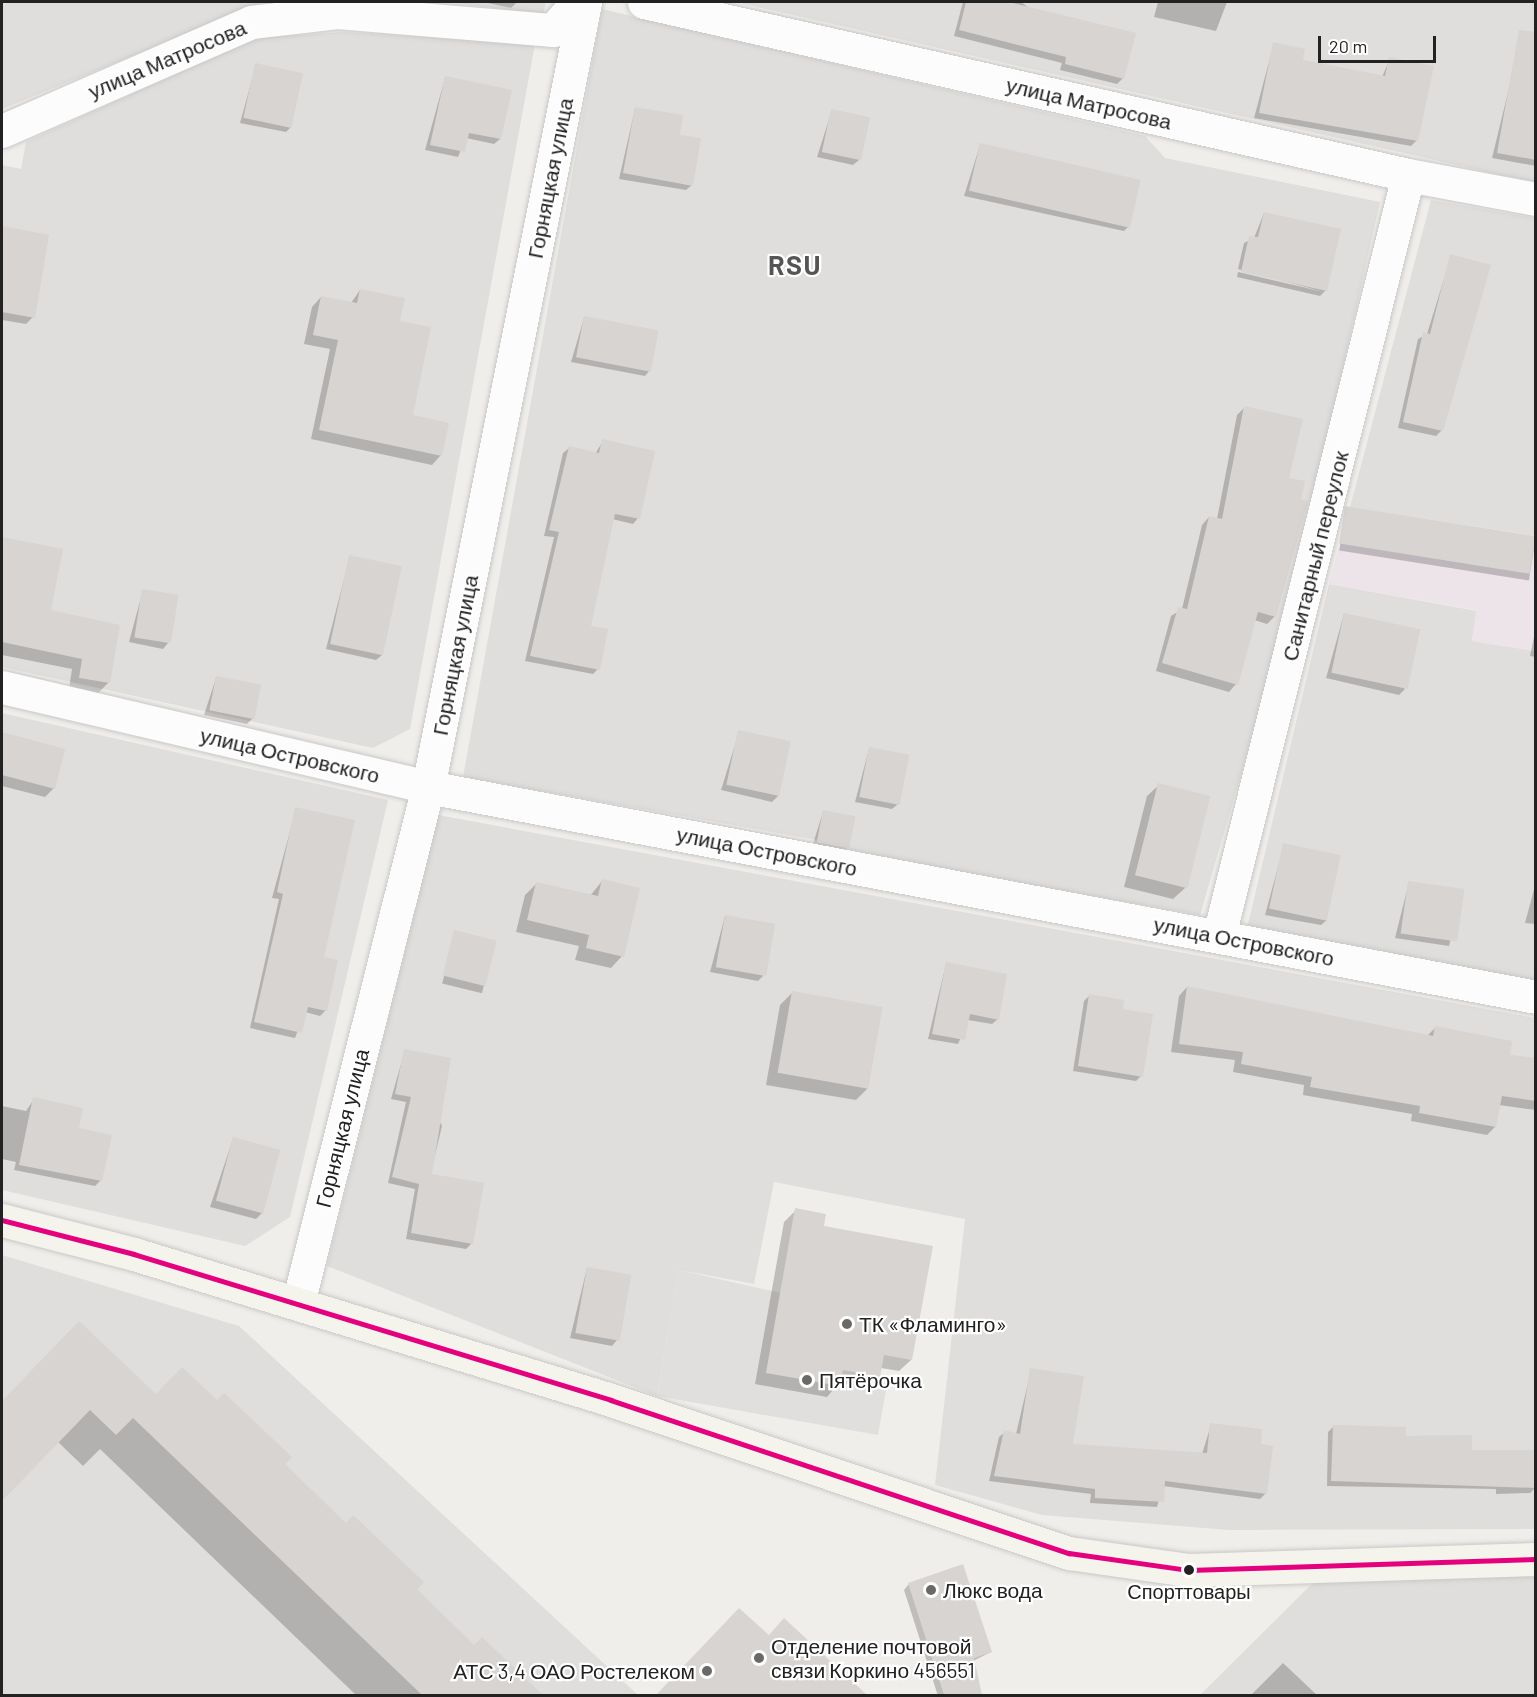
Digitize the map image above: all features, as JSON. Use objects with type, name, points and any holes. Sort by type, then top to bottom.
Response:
[{"type":"main road","points":[[2,1220],[298,1303],[622,1403],[1070,1553],[1189,1570],[1536,1559]]},
{"type":"street","name":"улица Матросова","points":[[2,131],[251,22],[337,12],[553,30],[577,2]]},
{"type":"street","name":"Горняцкая улица","points":[[298,1303],[428,787],[585,2]]},
{"type":"street","name":"улица Матросова","points":[[644,2],[1408,175],[1536,199]]},
{"type":"street","name":"Санитарный переулок","points":[[1219,936],[1408,175]]},
{"type":"street","name":"улица Островского","points":[[2,687],[428,787],[1536,997]]},
{"type":"shaded area","points":[[2,2],[264,2],[2,109]]},
{"type":"shaded area","points":[[451,2],[546,2],[543,15]]},
{"type":"shaded area","points":[[735,2],[1535,2],[1535,182],[1501,175]]},
{"type":"shaded area","points":[[602,9],[1145,136],[1165,158],[1380,202],[1288,614],[1200,915],[848,853],[814,855],[817,840],[463,777]]},
{"type":"shaded area","points":[[343,32],[535,44],[410,729],[373,748],[2,667],[2,165],[21,169],[26,142],[254,38]]},
{"type":"shaded area","points":[[1431,200],[1535,218],[1535,536],[1350,507]]},
{"type":"shaded area","points":[[1350,507],[1535,536],[1535,651],[1472,641],[1476,610],[1329,584]]},
{"type":"shaded area","points":[[1329,584],[1477,611],[1472,641],[1535,651],[1535,981],[1247,928]]},
{"type":"shaded area","points":[[2,713],[388,800],[290,1217],[245,1246],[2,1190]]},
{"type":"shaded area","points":[[438,815],[1535,1018],[1535,1529],[1229,1530],[1042,1515],[935,1485],[965,1219],[774,1182],[754,1284],[679,1270],[657,1396],[327,1266]]},
{"type":"shaded area","points":[[2,1255],[239,1326],[638,1695],[2,1695]]},
{"type":"shaded area","points":[[679,1270],[781,1293],[767,1373],[886,1390],[878,1435],[657,1396]]},
{"type":"shaded area","points":[[1326,1570],[1535,1575],[1535,1695],[1199,1696]]},
{"type":"building","points":[[966,2],[1009,2],[1136,33],[1124,79],[1065,64],[1066,57],[959,30]]},
{"type":"building","points":[[1519,30],[1536,32],[1536,160],[1497,153]]},
{"type":"building","points":[[1273,42],[1305,49],[1303,60],[1385,76],[1389,57],[1434,66],[1418,141],[1259,113]]},
{"type":"building","points":[[255,63],[303,73],[291,128],[243,118]]},
{"type":"building","points":[[445,76],[512,90],[501,139],[469,133],[465,152],[430,145]]},
{"type":"building","points":[[635,107],[683,115],[680,135],[701,138],[693,186],[623,173]]},
{"type":"building","points":[[831,109],[870,117],[861,160],[822,152]]},
{"type":"building","points":[[980,143],[1141,180],[1130,228],[969,191]]},
{"type":"building","points":[[1264,212],[1341,229],[1327,291],[1241,272],[1249,236],[1258,237]]},
{"type":"building","points":[[2,226],[49,235],[35,318],[2,312]]},
{"type":"building","points":[[1450,254],[1491,265],[1443,431],[1403,422],[1423,332],[1430,334]]},
{"type":"building","points":[[360,289],[405,298],[400,321],[431,327],[413,415],[449,423],[442,456],[319,430],[338,340],[313,335],[321,296],[357,303]]},
{"type":"building","points":[[584,316],[659,331],[651,372],[576,357]]},
{"type":"building","points":[[1244,406],[1303,419],[1289,478],[1305,481],[1301,500],[1308,501],[1276,617],[1258,612],[1238,685],[1162,663],[1178,607],[1187,609],[1209,516],[1222,519]]},
{"type":"building","points":[[602,439],[655,451],[640,519],[615,514],[591,626],[608,629],[600,670],[530,656],[559,532],[549,530],[569,446],[599,453]]},
{"type":"building","points":[[1345,506],[1536,536],[1530,574],[1339,544]]},
{"type":"building","points":[[2,537],[63,549],[51,610],[120,625],[110,683],[79,678],[82,659],[2,642]]},
{"type":"building","points":[[349,555],[402,566],[383,655],[330,644]]},
{"type":"building","points":[[142,589],[179,595],[171,643],[134,637]]},
{"type":"building","points":[[1344,613],[1420,629],[1408,689],[1331,673]]},
{"type":"building","points":[[216,676],[261,685],[254,719],[209,710]]},
{"type":"building","points":[[738,730],[791,741],[779,796],[726,785]]},
{"type":"building","points":[[2,732],[65,749],[55,789],[2,775]]},
{"type":"building","points":[[869,747],[909,755],[900,805],[859,797]]},
{"type":"building","points":[[1158,783],[1210,796],[1187,888],[1135,875]]},
{"type":"building","points":[[295,807],[355,820],[324,957],[338,960],[327,1011],[308,1007],[302,1033],[254,1022],[283,894],[277,892]]},
{"type":"building","points":[[823,810],[855,816],[849,849],[817,842]]},
{"type":"building","points":[[1283,843],[1341,855],[1327,921],[1269,909]]},
{"type":"building","points":[[602,879],[640,888],[624,957],[586,948],[589,935],[527,920],[536,882],[598,896]]},
{"type":"building","points":[[1408,881],[1464,889],[1457,941],[1401,933]]},
{"type":"building","points":[[725,915],[775,924],[766,976],[716,967]]},
{"type":"building","points":[[454,930],[497,941],[485,986],[443,976]]},
{"type":"building","points":[[946,962],[1007,974],[999,1020],[970,1014],[965,1040],[932,1034]]},
{"type":"building","points":[[1187,986],[1433,1036],[1435,1026],[1512,1041],[1510,1055],[1536,1058],[1536,1101],[1502,1096],[1496,1127],[1419,1113],[1420,1106],[1310,1087],[1312,1077],[1241,1064],[1243,1052],[1179,1044]]},
{"type":"building","points":[[792,991],[883,1007],[868,1089],[778,1073]]},
{"type":"building","points":[[1089,994],[1124,1000],[1123,1009],[1153,1014],[1143,1077],[1078,1066]]},
{"type":"building","points":[[404,1049],[451,1058],[432,1174],[484,1183],[473,1244],[411,1233],[419,1184],[392,1177],[411,1097],[395,1094]]},
{"type":"building","points":[[33,1097],[83,1108],[79,1128],[112,1135],[102,1181],[19,1165]]},
{"type":"building","points":[[233,1137],[280,1150],[263,1213],[216,1201]]},
{"type":"building","name":"ТК «Фламинго»","points":[[795,1208],[826,1214],[824,1226],[933,1246],[912,1360],[884,1355],[880,1377],[843,1370],[840,1386],[766,1373]]},
{"type":"building","points":[[587,1267],[631,1275],[620,1341],[575,1333]]},
{"type":"building","points":[[79,1321],[156,1394],[182,1367],[217,1400],[224,1393],[292,1457],[285,1464],[346,1523],[353,1515],[424,1582],[417,1589],[474,1645],[482,1637],[543,1695],[422,1695],[133,1418],[116,1435],[90,1410],[2,1501],[2,1401]]},
{"type":"building","points":[[1030,1368],[1084,1376],[1073,1444],[1207,1453],[1210,1423],[1262,1429],[1261,1444],[1273,1446],[1267,1494],[1165,1481],[1164,1502],[1095,1498],[1095,1489],[994,1476],[1004,1430],[1020,1434]]},
{"type":"building","points":[[1333,1425],[1406,1427],[1406,1436],[1472,1435],[1472,1450],[1536,1450],[1536,1488],[1331,1481]]},
{"type":"building","points":[[963,1564],[992,1652],[974,1658],[982,1695],[944,1695],[908,1583]]},
{"type":"building","name":"Отделение почтовой связи Коркино 456551","points":[[739,1608],[769,1635],[784,1618],[867,1695],[656,1695]]},
{"type":"transit line","points":[[2,1220],[134,1254],[611,1400],[1069,1553],[1189,1570],[1536,1559]]},
{"type":"place","name":"ТК «Фламинго»","points":[[847,1324]]},
{"type":"place","name":"Пятёрочка","points":[[807,1380]]},
{"type":"place","name":"Спорттовары","points":[[1189,1570]]},
{"type":"place","name":"Люкс вода","points":[[931,1590]]},
{"type":"place","name":"Отделение почтовой связи Коркино 456551","points":[[759,1658]]},
{"type":"place","name":"АТС 3,4 ОАО Ростелеком","points":[[707,1671]]},
{"type":"district","name":"RSU","points":[[795,265]]}]
